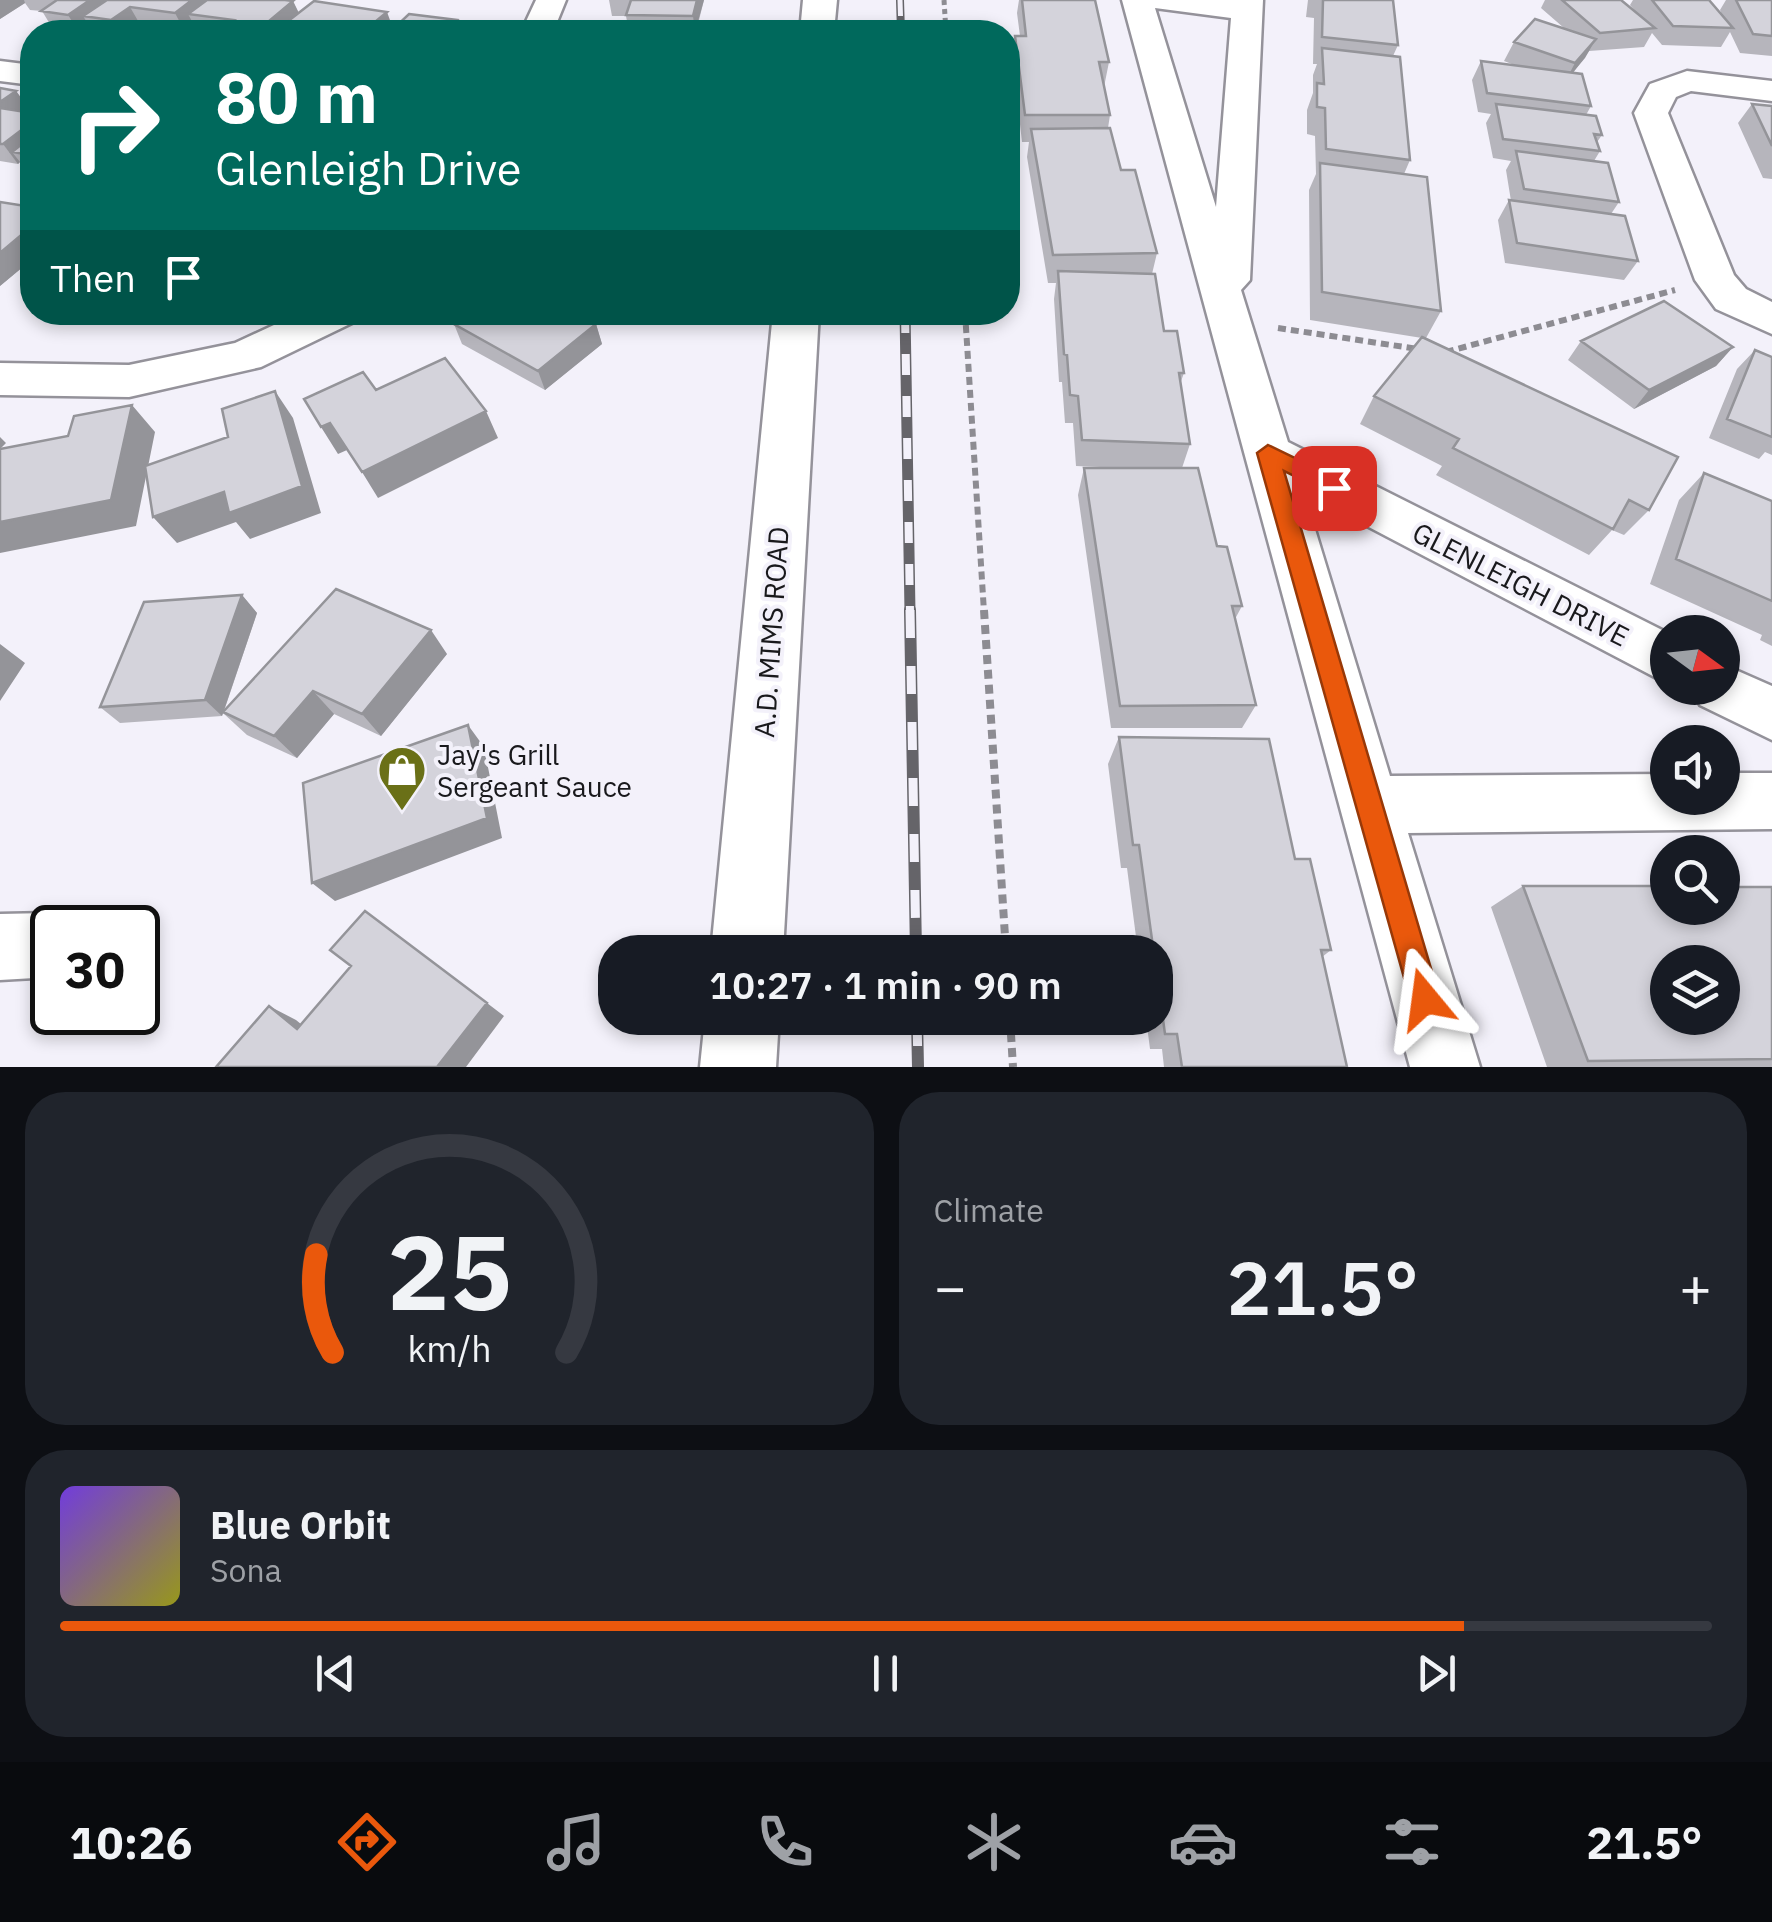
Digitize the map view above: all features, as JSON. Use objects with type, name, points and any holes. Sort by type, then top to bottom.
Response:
[{"type":"street","points":[[1137,0],[1445,1067]]},
{"type":"street","points":[[1160,0],[1247,5],[1228,315]]},
{"type":"street","points":[[1772,91],[1687,81],[1662,91],[1651,113],[1715,280],[1731,299],[1772,320]]},
{"type":"street","points":[[0,378],[129,380],[246,356],[312,325]]},
{"type":"street","name":"A.D. MIMS ROAD","points":[[747,935],[795,325]]},
{"type":"street","name":"GLENLEIGH DRIVE","points":[[1268,453],[1650,651]]},
{"type":"street","points":[[1740,698],[1772,714]]},
{"type":"street","points":[[1369,805],[1772,801]]},
{"type":"street","points":[[738,1067],[741,1035]]},
{"type":"path","points":[[1442,353],[1715,280]]},
{"type":"path","points":[[965,325],[1005,935]]},
{"type":"path","points":[[1273,327],[1423,350]]},
{"type":"path","points":[[1011,1035],[1014,1067]]},
{"type":"building","points":[[57,0],[90,0],[68,15],[41,11]]},
{"type":"building","points":[[107,0],[192,0],[175,13],[130,7],[111,20],[83,16]]},
{"type":"building","points":[[207,0],[293,1],[270,20],[188,14]]},
{"type":"building","points":[[631,0],[697,0],[693,16],[626,15]]},
{"type":"building","points":[[1022,0],[1095,0],[1109,62],[1099,62],[1110,115],[1025,115],[1020,36],[1026,36]]},
{"type":"building","points":[[1323,0],[1393,0],[1398,45],[1322,37]]},
{"type":"building","points":[[1562,0],[1621,0],[1655,28],[1600,33]]},
{"type":"building","points":[[1652,0],[1709,0],[1733,28],[1673,26]]},
{"type":"building","points":[[1736,0],[1772,0],[1772,36],[1753,34]]},
{"type":"building","points":[[314,1],[387,12],[377,20],[289,20]]},
{"type":"building","points":[[409,14],[457,20],[403,20]]},
{"type":"building","points":[[1535,19],[1596,39],[1575,63],[1514,42]]},
{"type":"building","points":[[1322,48],[1400,57],[1410,160],[1326,149],[1325,108],[1317,107],[1317,83],[1324,84]]},
{"type":"building","points":[[1481,61],[1582,74],[1591,106],[1487,93]]},
{"type":"building","points":[[0,88],[16,91],[0,102]]},
{"type":"building","points":[[1496,104],[1596,116],[1602,135],[1594,134],[1600,151],[1503,139]]},
{"type":"building","points":[[1752,104],[1772,106],[1772,146]]},
{"type":"building","points":[[0,108],[20,111],[20,131],[0,144]]},
{"type":"building","points":[[1110,128],[1121,170],[1135,170],[1157,253],[1053,255],[1031,129]]},
{"type":"building","points":[[1516,151],[1608,163],[1619,202],[1524,189]]},
{"type":"building","points":[[1320,163],[1427,177],[1441,311],[1322,292]]},
{"type":"building","points":[[1509,200],[1625,216],[1638,261],[1517,243]]},
{"type":"building","points":[[0,202],[20,205],[20,236],[0,253]]},
{"type":"building","points":[[1058,271],[1155,274],[1164,331],[1177,331],[1190,444],[1082,440],[1078,396],[1070,395],[1064,354]]},
{"type":"building","points":[[1664,301],[1733,347],[1649,390],[1581,341]]},
{"type":"building","points":[[456,325],[595,325],[538,371]]},
{"type":"building","points":[[1422,337],[1678,457],[1649,510],[1629,500],[1613,529],[1453,448],[1459,439],[1374,396]]},
{"type":"building","points":[[1755,350],[1772,357],[1772,437],[1727,419]]},
{"type":"building","points":[[445,358],[486,411],[362,472],[330,423],[321,427],[304,399],[363,372],[376,390]]},
{"type":"building","points":[[275,391],[302,486],[229,513],[224,492],[153,517],[145,466],[228,437],[222,409]]},
{"type":"building","points":[[132,405],[111,500],[0,522],[0,449],[68,436],[74,416]]},
{"type":"building","points":[[1084,468],[1198,468],[1217,546],[1227,547],[1242,606],[1232,606],[1256,705],[1120,706]]},
{"type":"building","points":[[1704,473],[1772,501],[1772,601],[1676,559]]},
{"type":"building","points":[[336,589],[431,630],[362,714],[313,691],[274,736],[223,712]]},
{"type":"building","points":[[242,595],[205,700],[100,707],[144,602]]},
{"type":"building","points":[[468,725],[487,818],[312,883],[303,783]]},
{"type":"building","points":[[1119,737],[1269,739],[1295,859],[1310,859],[1331,950],[1321,950],[1347,1067],[1182,1067],[1177,1034],[1173,1034],[1173,935],[1151,935],[1139,845],[1133,845]]},
{"type":"building","points":[[1523,886],[1650,886],[1650,925],[1740,925],[1740,887],[1772,887],[1772,1059],[1588,1061]]},
{"type":"building","points":[[365,911],[487,1003],[437,1067],[216,1067],[269,1006],[297,1029],[351,966],[330,950]]},
{"type":"railway","points":[[900,0],[901,20]]},
{"type":"railway","points":[[905,325],[910,612]]},
{"type":"railway","points":[[910,610],[916,935]]},
{"type":"railway","points":[[917,1035],[918,1067]]},
{"type":"place","name":"Jay's Grill Sergeant Sauce","points":[[402,812]]},
{"type":"route","points":[[1334,488],[1268,453],[1425,999]]}]
